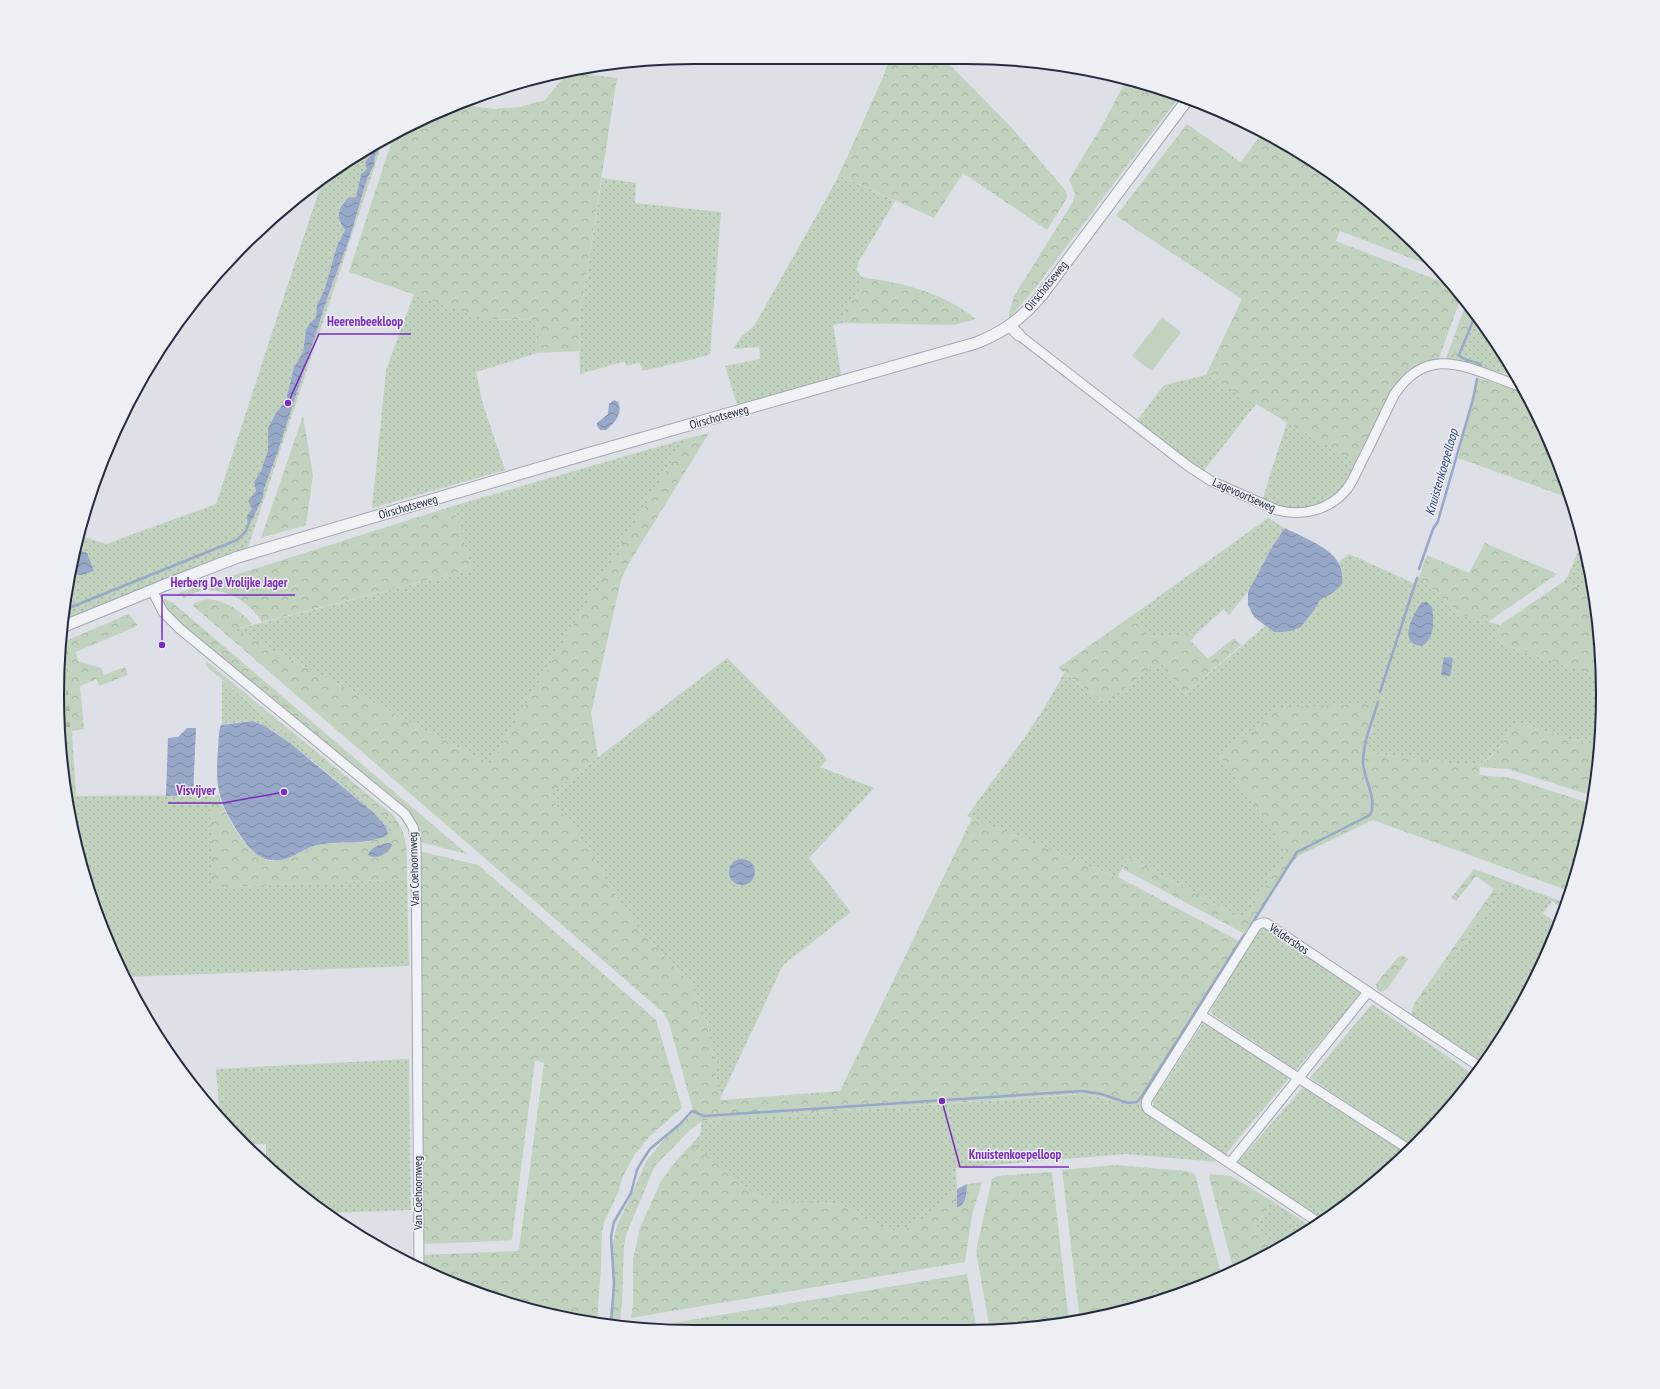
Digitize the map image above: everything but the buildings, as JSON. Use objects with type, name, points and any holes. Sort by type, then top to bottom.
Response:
[{"type":"street","name":"Oirschotseweg","points":[[68,625],[238,557],[976,343],[1010,326],[1041,296],[1185,103]]},
{"type":"street","name":"Lagevoortseweg","points":[[1010,326],[1019,335],[1188,466],[1211,481],[1286,513],[1298,514],[1315,510],[1334,502],[1346,489],[1394,395],[1403,381],[1416,371],[1432,365],[1449,363],[1467,366],[1499,380],[1515,385]]},
{"type":"street","name":"Van Coehoornweg","points":[[152,590],[163,612],[180,629],[405,814],[413,827],[416,846],[419,1261]]},
{"type":"street","name":"Veldersbos","points":[[1315,1220],[1148,1109],[1146,1105],[1147,1100],[1257,925],[1266,923],[1476,1064]]},
{"type":"street","points":[[1230,1163],[1368,992]]},
{"type":"street","points":[[1201,1015],[1404,1146]]},
{"type":"green space","points":[[887,64],[949,64],[1011,127],[1066,191],[1067,198],[1047,230],[963,173],[934,218],[839,175],[884,75]]},
{"type":"green space","points":[[583,74],[617,78],[579,322],[579,351],[537,353],[536,320],[485,319],[349,272],[392,142],[453,112],[471,105],[495,109],[520,107],[545,100],[563,78]]},
{"type":"green space","points":[[1124,84],[1177,100],[1033,291],[1009,318],[1014,296],[1073,202],[1075,193],[1069,180],[1103,124]]},
{"type":"green space","points":[[1187,124],[1241,162],[1259,137],[1281,148],[1316,170],[1349,194],[1381,220],[1425,263],[1340,231],[1336,241],[1443,282],[1459,303],[1437,363],[1410,373],[1359,464],[1206,375],[1242,299],[1116,216]]},
{"type":"green space","points":[[381,147],[248,547],[68,619],[76,571],[84,537],[106,544],[216,504],[320,188],[372,152],[365,162],[367,169],[361,174],[356,198],[339,223],[345,230],[337,246],[325,288],[317,305],[316,317],[309,324],[306,330],[303,352],[294,367],[286,400],[276,413],[268,428],[268,450],[261,471],[254,482],[256,491],[248,501],[263,497],[264,489],[278,451],[329,293],[349,240],[367,179],[374,165],[375,155]]},
{"type":"green space","points":[[839,175],[895,201],[858,263],[857,270],[861,276],[866,278],[842,318],[843,323],[833,325],[841,375],[737,405],[725,366],[760,359],[759,347],[733,349],[741,337],[754,326]]},
{"type":"green space","points":[[602,178],[636,183],[635,203],[721,212],[710,355],[643,371],[640,363],[626,366],[625,361],[580,374],[579,322]]},
{"type":"green space","points":[[866,278],[895,283],[938,296],[964,310],[976,319],[954,325],[843,323],[842,318]]},
{"type":"green space","points":[[414,294],[485,319],[536,320],[537,353],[476,372],[482,401],[505,470],[372,508],[386,370]]},
{"type":"green space","points":[[1464,309],[1474,322],[1457,361],[1445,361]]},
{"type":"green space","points":[[1162,317],[1181,332],[1152,371],[1132,356]]},
{"type":"green space","points":[[1474,322],[1510,375],[1469,363],[1457,361]]},
{"type":"green space","points":[[1206,375],[1256,404],[1202,473],[1136,422],[1164,385]]},
{"type":"green space","points":[[1478,378],[1518,390],[1548,453],[1564,496],[1458,458]]},
{"type":"green space","points":[[303,416],[313,475],[306,525],[261,538]]},
{"type":"green space","points":[[1287,422],[1359,464],[1347,487],[1325,503],[1300,510],[1261,504]]},
{"type":"green space","points":[[709,433],[628,565],[621,580],[591,713],[598,757],[549,795],[575,829],[627,913],[649,940],[692,986],[707,1022],[720,1099],[840,1091],[972,818],[1106,873],[1116,879],[1118,877],[1241,942],[1144,1099],[1139,1103],[1129,1105],[1098,1096],[1079,1094],[702,1121],[689,1131],[653,1170],[626,1235],[620,1321],[609,1319],[613,1294],[612,1247],[617,1225],[647,1160],[666,1137],[688,1118],[693,1110],[669,1023],[664,1013],[192,605],[208,599],[216,600],[233,607],[252,624],[234,630],[490,764],[685,439]]},
{"type":"green space","points":[[685,439],[490,764],[234,630],[472,569],[453,506]]},
{"type":"green space","points":[[453,506],[472,569],[262,622],[247,605],[237,598],[227,594],[206,590],[184,598],[178,593]]},
{"type":"green space","points":[[1268,518],[1285,528],[1272,547],[1250,589],[1229,615],[1224,609],[1196,634],[1149,637],[1133,615]]},
{"type":"green space","points":[[1485,543],[1557,574],[1488,622],[1460,614],[1419,577],[1427,555],[1469,573]]},
{"type":"green space","points":[[1579,549],[1588,592],[1563,582],[1568,576]]},
{"type":"green space","points":[[1349,554],[1415,584],[1419,577],[1460,614],[1500,625],[1495,640],[1511,647],[1596,675],[1594,746],[1516,723],[1494,753],[1476,766],[1369,753],[1369,737],[1373,725],[1220,756],[1288,851],[1244,920],[1129,858],[1116,879],[1106,873],[967,816],[1030,729],[1064,673],[1105,703],[1160,661],[1185,694],[1265,626],[1274,631],[1314,610],[1320,600],[1334,592],[1343,576],[1339,562]],"holes":[[[1423,602],[1432,607],[1432,623],[1421,646],[1414,644],[1410,640],[1409,634],[1412,620]]]},
{"type":"green space","points":[[1563,582],[1588,592],[1595,653],[1596,675],[1511,647],[1495,640],[1500,625]]},
{"type":"green space","points":[[165,599],[173,603],[467,854],[419,842],[414,824],[172,617],[160,601]]},
{"type":"green space","points":[[129,614],[137,625],[135,627],[76,652],[78,661],[101,668],[104,675],[125,667],[128,675],[99,686],[97,679],[80,686],[84,729],[72,731],[65,660],[66,641]]},
{"type":"green space","points":[[1133,615],[1149,637],[1196,634],[1191,641],[1208,659],[1234,638],[1241,645],[1185,694],[1160,662],[1105,703],[1058,668]]},
{"type":"green space","points":[[727,658],[823,754],[827,760],[820,767],[874,788],[809,858],[851,912],[783,965],[720,1099],[707,1022],[692,986],[649,940],[627,913],[575,829],[549,795]]},
{"type":"green space","points":[[65,660],[72,731],[65,732]]},
{"type":"green space","points":[[206,661],[394,816],[399,823],[405,838],[407,854],[407,879],[212,888],[210,795],[219,795],[233,825],[248,846],[256,854],[265,859],[274,861],[286,859],[317,845],[360,842],[378,839],[393,829],[393,823],[206,666]]},
{"type":"green space","points":[[222,680],[393,823],[393,829],[386,836],[388,833],[386,827],[374,813],[313,761],[274,731],[253,721],[222,724]]},
{"type":"green space","points":[[1379,704],[1369,737],[1369,753],[1477,766],[1484,763],[1495,753],[1516,723],[1594,746],[1588,794],[1508,769],[1480,767],[1479,775],[1511,778],[1587,802],[1575,858],[1565,890],[1373,820],[1298,856],[1287,868],[1245,934],[1123,869],[1129,858],[1244,920],[1287,851],[1220,756],[1279,707]]},
{"type":"green space","points":[[72,731],[76,796],[72,796],[65,732]]},
{"type":"green space","points":[[210,795],[213,888],[407,879],[409,966],[131,977],[112,936],[97,897],[85,858],[72,796]]},
{"type":"green space","points":[[419,851],[478,865],[656,1020],[682,1108],[650,1136],[635,1154],[623,1176],[618,1193],[604,1222],[602,1232],[597,1318],[531,1304],[492,1292],[423,1263],[423,1255],[517,1251],[519,1249],[544,1063],[535,1060],[511,1240],[423,1244]]},
{"type":"green space","points":[[1474,869],[1507,881],[1411,1014],[1414,1004],[1494,889],[1476,876],[1456,901],[1451,898]]},
{"type":"green space","points":[[1507,881],[1561,902],[1559,906],[1552,901],[1543,913],[1554,921],[1548,936],[1512,1010],[1479,1060],[1411,1014]]},
{"type":"green space","points":[[1263,926],[1358,988],[1360,995],[1296,1070],[1212,1014],[1211,1010],[1257,930]]},
{"type":"green space","points":[[1403,956],[1408,959],[1387,989],[1381,992],[1377,990],[1376,984],[1398,957]]},
{"type":"green space","points":[[1372,1004],[1470,1072],[1440,1110],[1408,1143],[1310,1078]]},
{"type":"green space","points":[[1205,1020],[1290,1077],[1225,1155],[1154,1109],[1153,1101]]},
{"type":"green space","points":[[409,1059],[411,1210],[335,1213],[311,1195],[266,1156],[266,1144],[254,1145],[220,1110],[216,1069]]},
{"type":"green space","points":[[1305,1085],[1400,1150],[1381,1169],[1320,1216],[1237,1163]]},
{"type":"green space","points":[[1086,1094],[1110,1100],[1143,1100],[1143,1109],[1146,1113],[1217,1162],[1126,1154],[956,1168],[957,1189],[943,1199],[917,1223],[901,1230],[893,1231],[879,1227],[853,1210],[837,1204],[790,1202],[771,1200],[761,1197],[740,1184],[693,1143],[700,1135],[702,1121]]},
{"type":"green space","points":[[693,1143],[740,1184],[761,1197],[771,1200],[790,1202],[837,1204],[853,1210],[879,1227],[893,1231],[901,1230],[917,1223],[943,1199],[957,1189],[957,1207],[964,1203],[967,1184],[982,1182],[972,1215],[965,1262],[631,1318],[633,1304],[633,1259],[640,1228],[661,1181],[680,1156]]},
{"type":"green space","points":[[1116,1165],[1187,1171],[1195,1174],[1220,1271],[1168,1292],[1129,1304],[1079,1315],[1062,1170]]},
{"type":"green space","points":[[1052,1172],[1068,1317],[1048,1320],[989,1324],[976,1251],[992,1179],[997,1176]]},
{"type":"green space","points":[[1210,1174],[1231,1176],[1272,1201],[1254,1229],[1276,1243],[1232,1265],[1209,1177]]},
{"type":"green space","points":[[1272,1201],[1307,1224],[1276,1243],[1254,1229]]},
{"type":"green space","points":[[967,1274],[976,1325],[694,1325],[665,1324]]},
{"type":"water","points":[[379,148],[375,155],[374,165],[367,179],[349,240],[329,293],[278,451],[264,489],[263,497],[248,526],[247,516],[252,508],[248,501],[256,491],[254,482],[261,471],[268,450],[268,428],[276,413],[286,400],[294,367],[303,352],[306,330],[309,324],[316,317],[317,305],[325,288],[337,246],[345,230],[339,217],[340,210],[348,198],[356,197],[361,174],[367,169],[365,162],[372,153]]},
{"type":"water","points":[[614,400],[618,402],[620,410],[619,414],[606,430],[600,430],[597,423],[608,414],[609,404]]},
{"type":"water","points":[[1285,528],[1328,551],[1339,564],[1342,584],[1334,592],[1320,600],[1301,627],[1291,631],[1274,632],[1254,617],[1248,605],[1248,592],[1272,547]]},
{"type":"water","points":[[80,551],[87,553],[94,571],[82,575],[75,574]]},
{"type":"water","points":[[1422,602],[1427,602],[1432,607],[1433,623],[1429,639],[1421,646],[1414,644],[1410,640],[1408,634],[1411,620]]},
{"type":"water","points":[[1444,657],[1453,658],[1450,676],[1441,675]]},
{"type":"water","points":[[253,721],[265,726],[290,743],[374,813],[386,827],[388,833],[386,836],[369,841],[317,845],[286,859],[280,860],[266,859],[254,852],[242,838],[227,813],[220,794],[217,774],[219,734],[221,725]]},
{"type":"water","points":[[187,728],[196,728],[193,795],[166,796],[168,738],[178,737]]},
{"type":"water","points":[[390,843],[392,845],[388,851],[382,855],[375,857],[368,855],[371,850],[377,846]]},
{"type":"water","points":[[742,859],[751,863],[755,872],[751,881],[742,885],[733,881],[729,872],[733,863]]},
{"type":"water","points":[[967,1184],[963,1204],[957,1207],[957,1189]]},
{"type":"waterway","name":"Knuistenkoepelloop","points":[[1473,321],[1459,355],[1464,359],[1481,365]]},
{"type":"waterway","name":"Knuistenkoepelloop","points":[[1419,569],[1433,529],[1438,521],[1473,399],[1477,379]]},
{"type":"waterway","points":[[70,608],[237,540],[246,531],[249,523]]},
{"type":"waterway","name":"Knuistenkoepelloop","points":[[1380,692],[1417,578]]},
{"type":"waterway","name":"Knuistenkoepelloop","points":[[1250,927],[1297,852],[1370,815],[1372,809],[1372,796],[1364,769],[1363,755],[1368,732],[1378,702]]},
{"type":"waterway","name":"Knuistenkoepelloop","points":[[611,1320],[614,1283],[611,1237],[614,1222],[631,1193],[637,1170],[650,1149],[681,1123],[692,1111],[704,1116],[1082,1091],[1101,1094],[1128,1103],[1137,1102],[1244,935]]},
{"type":"place","name":"Heerenbeekloop","points":[[288,403]]},
{"type":"place","name":"Herberg De Vrolijke Jager","points":[[162,645]]},
{"type":"place","name":"Visvijver","points":[[284,792]]},
{"type":"place","name":"Knuistenkoepelloop","points":[[942,1101]]}]
